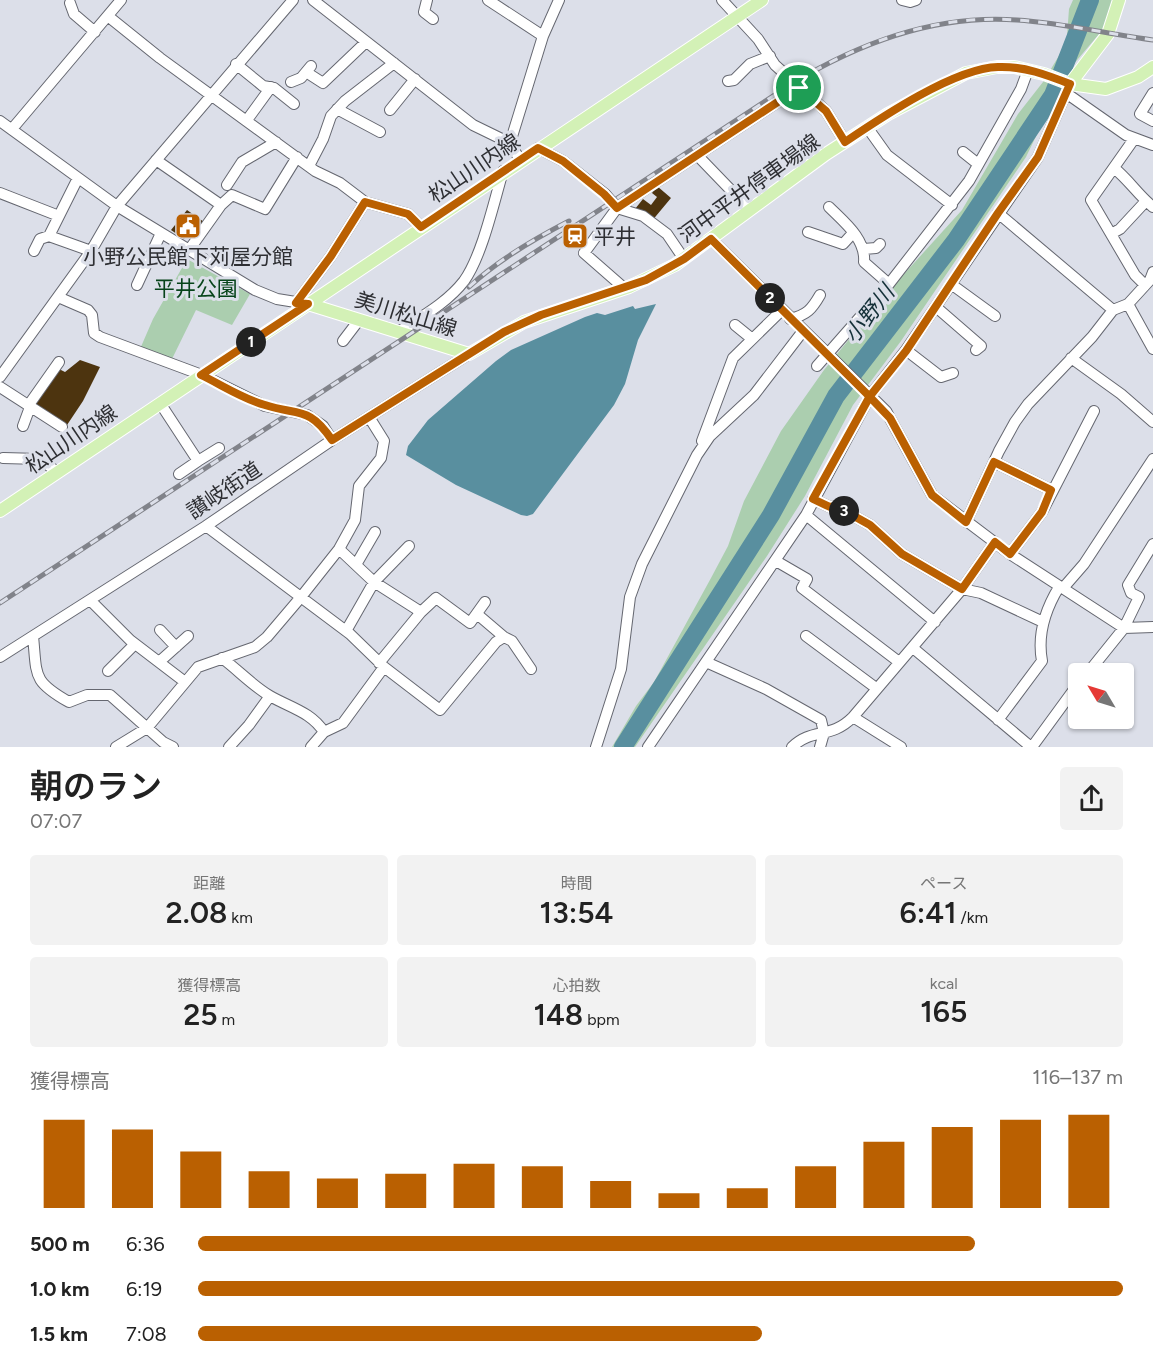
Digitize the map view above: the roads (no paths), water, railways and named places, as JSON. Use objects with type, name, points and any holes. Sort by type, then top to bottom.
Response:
[{"type":"main road","name":"松山川内線","points":[[0,511],[201,375],[302,303],[421,227],[762,0]]},
{"type":"main road","points":[[1068,86],[1108,33],[1119,0]]},
{"type":"main road","name":"河中平井停車場線","points":[[624,288],[646,280],[684,259],[867,127],[966,73],[997,67],[1028,70],[1044,74],[1068,86]]},
{"type":"main road","points":[[1068,86],[1106,89],[1138,77],[1153,67]]},
{"type":"main road","name":"美川松山線","points":[[302,303],[470,354],[524,322],[624,288]]},
{"type":"street","points":[[12,129],[121,0]]},
{"type":"street","points":[[0,377],[91,251],[117,206],[292,0]]},
{"type":"street","points":[[314,0],[473,125],[510,143],[520,160]]},
{"type":"street","points":[[427,0],[424,12],[433,19]]},
{"type":"street","points":[[488,0],[543,36]]},
{"type":"street","points":[[510,143],[543,36],[560,0]]},
{"type":"street","points":[[723,0],[775,65],[826,111],[845,142]]},
{"type":"street","points":[[902,0],[909,2],[916,0]]},
{"type":"street","points":[[70,3],[74,15],[95,32]]},
{"type":"street","points":[[109,16],[160,58],[309,166],[340,183],[365,202],[408,214],[421,227]]},
{"type":"street","points":[[291,82],[301,78],[308,69],[323,83],[366,42]]},
{"type":"street","points":[[728,81],[734,80],[750,64],[770,56]]},
{"type":"street","points":[[309,166],[323,139],[327,122],[337,109],[394,63]]},
{"type":"street","points":[[236,64],[263,86],[271,87],[294,104]]},
{"type":"street","points":[[818,366],[889,284],[952,204],[1021,89],[1028,70]]},
{"type":"street","points":[[390,111],[415,79]]},
{"type":"street","points":[[648,747],[806,515],[868,395],[906,351],[1038,157],[1068,86],[1106,123],[1134,139],[1153,145]]},
{"type":"street","points":[[246,120],[271,87]]},
{"type":"street","points":[[624,288],[584,253],[617,208],[799,88]]},
{"type":"street","points":[[1153,93],[1140,114],[1144,119],[1153,121]]},
{"type":"street","points":[[337,109],[380,132]]},
{"type":"street","points":[[0,121],[117,206],[255,290],[277,299],[302,303],[365,202]]},
{"type":"street","points":[[867,127],[887,155],[952,204]]},
{"type":"street","points":[[1134,139],[1091,200],[1136,275],[1145,285]]},
{"type":"street","points":[[226,185],[242,162],[276,142]]},
{"type":"street","points":[[538,148],[563,161],[604,194],[617,208],[643,216],[667,234],[684,259]]},
{"type":"street","points":[[963,152],[978,164]]},
{"type":"street","points":[[696,154],[750,210]]},
{"type":"street","points":[[189,250],[221,205],[232,195],[265,209],[297,157]]},
{"type":"street","points":[[156,160],[221,205]]},
{"type":"street","points":[[1111,234],[1150,204],[1133,188],[1131,182],[1114,168]]},
{"type":"street","points":[[398,332],[435,308],[464,281],[478,250],[503,171]]},
{"type":"street","points":[[49,236],[78,178]]},
{"type":"street","points":[[0,193],[59,216]]},
{"type":"street","points":[[829,207],[853,232],[864,249],[864,262],[889,284]]},
{"type":"street","points":[[998,213],[1113,310]]},
{"type":"street","points":[[808,232],[843,244],[853,232]]},
{"type":"street","points":[[142,282],[161,233]]},
{"type":"street","points":[[34,251],[40,239],[49,236],[91,251]]},
{"type":"street","points":[[711,239],[890,418],[932,495],[1010,554],[1124,628],[1153,627]]},
{"type":"street","points":[[864,249],[876,248],[880,244]]},
{"type":"street","points":[[966,522],[994,462],[1021,413],[1071,357],[1092,338],[1113,310],[1128,304],[1153,273]]},
{"type":"street","points":[[951,284],[995,316]]},
{"type":"street","points":[[790,319],[803,316],[810,311],[820,295]]},
{"type":"street","points":[[58,297],[88,310],[92,315],[94,333],[99,337],[201,375],[265,406],[307,415],[323,426],[332,440]]},
{"type":"street","points":[[1128,304],[1153,349]]},
{"type":"street","points":[[936,307],[981,345],[976,350]]},
{"type":"street","points":[[596,747],[621,669],[634,582],[697,455],[733,358],[782,310]]},
{"type":"street","points":[[343,341],[359,320]]},
{"type":"street","points":[[735,325],[751,338]]},
{"type":"street","points":[[697,455],[710,436],[754,395],[803,331]]},
{"type":"street","points":[[906,351],[941,377],[952,373]]},
{"type":"street","name":"讃岐街道","points":[[0,657],[206,526],[332,440],[470,354]]},
{"type":"street","points":[[1071,357],[1121,394],[1153,422]]},
{"type":"street","points":[[23,426],[29,406],[59,362]]},
{"type":"street","points":[[0,387],[62,427]]},
{"type":"street","points":[[160,403],[198,462]]},
{"type":"street","points":[[1010,554],[1042,512],[1051,490],[1094,411]]},
{"type":"street","points":[[116,747],[147,728],[198,667],[255,647],[267,637],[339,549],[355,520],[359,486],[381,458],[384,441],[369,417]]},
{"type":"street","points":[[180,474],[219,447]]},
{"type":"street","points":[[3,458],[40,459],[57,472]]},
{"type":"street","points":[[998,720],[1042,661],[1040,638],[1050,602],[1084,564],[1153,459]]},
{"type":"street","points":[[994,462],[1051,490]]},
{"type":"street","points":[[813,499],[830,507],[836,506],[870,525],[902,554],[962,589],[1001,602],[1043,622]]},
{"type":"street","points":[[806,515],[935,622]]},
{"type":"street","points":[[206,526],[346,631],[382,665],[440,710],[496,642],[504,638]]},
{"type":"street","points":[[357,563],[375,532]]},
{"type":"street","points":[[792,747],[810,735],[842,728],[853,717],[962,589],[995,542]]},
{"type":"street","points":[[1096,663],[1124,628],[1139,597],[1131,593],[1128,585],[1153,544]]},
{"type":"street","points":[[346,631],[374,582],[409,546]]},
{"type":"street","points":[[339,549],[357,563],[374,582],[421,612]]},
{"type":"street","points":[[776,561],[807,579],[802,588],[899,662]]},
{"type":"street","points":[[311,747],[324,732],[344,723],[382,665],[421,612],[436,598],[470,623],[485,602]]},
{"type":"street","points":[[90,600],[135,644],[185,682]]},
{"type":"street","points":[[477,614],[504,638],[512,641],[531,669]]},
{"type":"street","points":[[160,630],[176,647]]},
{"type":"street","points":[[33,636],[38,678],[51,692],[69,702],[87,695],[110,695],[163,742],[173,747]]},
{"type":"street","points":[[159,662],[188,636]]},
{"type":"street","points":[[807,636],[876,688]]},
{"type":"street","points":[[108,671],[135,644]]},
{"type":"street","points":[[913,648],[1031,747],[1068,697]]},
{"type":"street","points":[[222,658],[270,696],[307,714],[319,723],[324,732]]},
{"type":"street","points":[[706,662],[766,689],[821,720],[824,733],[821,747]]},
{"type":"street","points":[[229,747],[249,725],[270,696]]},
{"type":"street","points":[[853,717],[901,747]]},
{"type":"water","points":[[656,304],[638,340],[625,384],[614,405],[533,514],[521,515],[456,485],[406,455],[408,446],[428,420],[511,350],[597,313],[605,315],[633,306],[635,309]]},
{"type":"waterway","name":"小野川","points":[[623,747],[771,515],[836,396],[956,240],[1053,95],[1090,0]]},
{"type":"railway","points":[[0,603],[793,83],[845,55],[872,43],[928,26],[987,19],[1051,24],[1153,40]]},
{"type":"railway","points":[[469,287],[517,251],[569,221]]},
{"type":"place","name":"小野公民館下苅屋分館","points":[[188,226]]},
{"type":"place","name":"平井","points":[[575,236]]},
{"type":"park label","name":"平井公園","points":[[196,288]]}]
